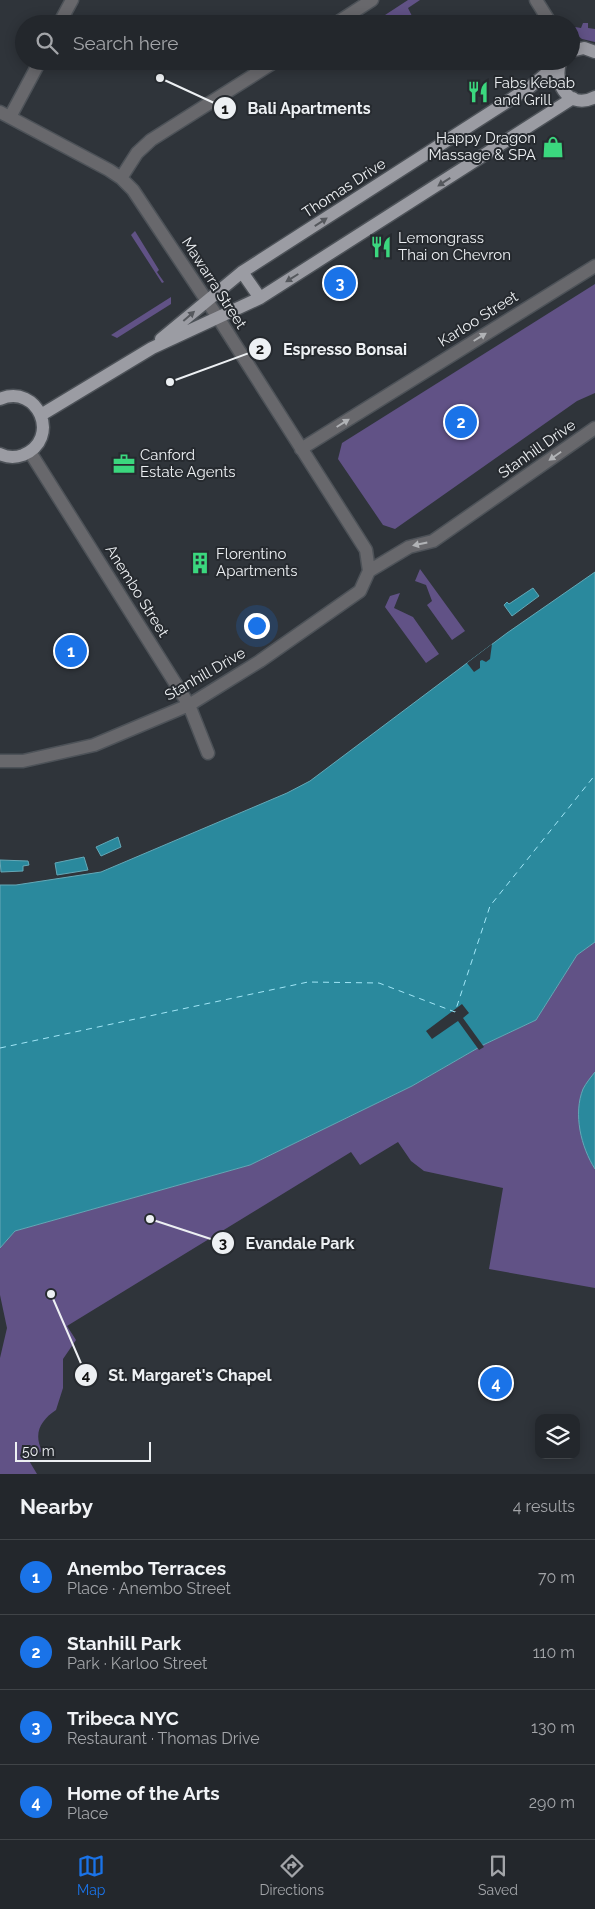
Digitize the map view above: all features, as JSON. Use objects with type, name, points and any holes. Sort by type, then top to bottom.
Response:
[{"type":"main road","points":[[580,49],[584,48],[595,52]]},
{"type":"main road","name":"Thomas Drive","points":[[152,348],[206,300],[242,272],[530,87],[550,70]]},
{"type":"main road","name":"Thomas Drive","points":[[557,70],[560,87],[566,94],[573,98],[585,100],[595,97]]},
{"type":"main road","name":"Thomas Drive","points":[[41,415],[152,348],[260,298],[573,98]]},
{"type":"main road","points":[[242,272],[260,298]]},
{"type":"main road","points":[[0,399],[17,396],[32,402],[41,415],[43,425],[41,438],[30,452],[16,457],[0,454]]},
{"type":"street","points":[[64,15],[72,0]]},
{"type":"street","points":[[349,15],[372,0]]},
{"type":"street","points":[[536,0],[545,15]]},
{"type":"street","points":[[5,114],[34,70]]},
{"type":"street","points":[[121,178],[137,153],[151,140],[262,70]]},
{"type":"street","name":"Mawarra Street","points":[[5,114],[121,178],[140,200],[366,550],[369,572]]},
{"type":"street","name":"Karloo Street","points":[[301,449],[595,266]]},
{"type":"street","name":"Stanhill Drive","points":[[0,761],[23,760],[94,745],[189,705],[260,661],[360,591],[369,572],[409,547],[434,541],[595,428]]},
{"type":"street","name":"Anembo Street","points":[[30,452],[189,705],[208,753]]},
{"type":"shaded area","points":[[408,0],[420,0],[408,8],[412,15],[385,15]]},
{"type":"shaded area","points":[[583,23],[588,23],[588,28],[595,29],[595,42],[580,37]]},
{"type":"shaded area","points":[[135,231],[159,270],[157,272],[164,282],[162,283],[131,235]]},
{"type":"shaded area","points":[[595,284],[595,393],[577,401],[395,529],[383,525],[338,459],[342,443]]},
{"type":"shaded area","points":[[171,297],[171,304],[117,338],[111,335]]},
{"type":"shaded area","points":[[420,569],[465,631],[452,640],[427,605],[432,601],[426,585],[415,581]]},
{"type":"shaded area","points":[[400,593],[394,608],[413,617],[439,654],[426,663],[385,607],[390,596]]},
{"type":"shaded area","points":[[595,942],[595,1288],[489,1269],[503,1188],[424,1171],[411,1161],[398,1142],[360,1165],[351,1152],[67,1326],[76,1340],[63,1359],[63,1388],[56,1410],[46,1418],[40,1428],[38,1438],[42,1451],[28,1459],[37,1474],[0,1474],[0,1358],[7,1328],[0,1295],[0,1248],[15,1231],[250,1165],[412,1086],[483,1045],[536,1020],[577,955]]},
{"type":"water","points":[[595,572],[595,942],[577,955],[536,1020],[483,1045],[412,1086],[250,1165],[15,1231],[0,1248],[0,885],[16,885],[101,872],[287,793],[310,781],[507,633]]},
{"type":"water","points":[[533,588],[539,596],[512,616],[504,605],[507,602],[509,604]]},
{"type":"water","points":[[118,837],[121,847],[101,856],[96,847]]},
{"type":"water","points":[[84,857],[88,870],[57,875],[55,863]]},
{"type":"water","points":[[0,860],[28,861],[29,865],[23,866],[23,871],[1,872]]},
{"type":"water","points":[[595,1072],[595,1169],[582,1141],[579,1109],[583,1089]]},
{"type":"pier","points":[[492,644],[490,659],[486,662],[480,661],[480,668],[474,672],[467,663]]},
{"type":"pier","points":[[462,1004],[469,1013],[463,1018],[484,1047],[479,1050],[458,1021],[432,1039],[426,1031]]},
{"type":"ferry route","points":[[0,1048],[308,982],[379,983],[455,1012],[490,906],[595,775]]},
{"type":"place","name":"Bali Apartments","points":[[160,78]]},
{"type":"place","name":"Fabs Kebab and Grill","points":[[478,92]]},
{"type":"place","name":"Happy Dragon Massage & SPA","points":[[553,147]]},
{"type":"place","name":"Lemongrass Thai on Chevron","points":[[381,247]]},
{"type":"place","name":"Tribeca NYC","points":[[340,283]]},
{"type":"place","name":"Espresso Bonsai","points":[[170,382]]},
{"type":"place","name":"Stanhill Park","points":[[461,422]]},
{"type":"place","name":"Canford Estate Agents","points":[[124,464]]},
{"type":"place","name":"Florentino Apartments","points":[[200,563]]},
{"type":"place","name":"Anembo Terraces","points":[[71,651]]},
{"type":"place","name":"Evandale Park","points":[[150,1219]]},
{"type":"place","name":"St. Margaret's Chapel","points":[[51,1294]]},
{"type":"place","name":"Home of the Arts","points":[[496,1383]]}]
